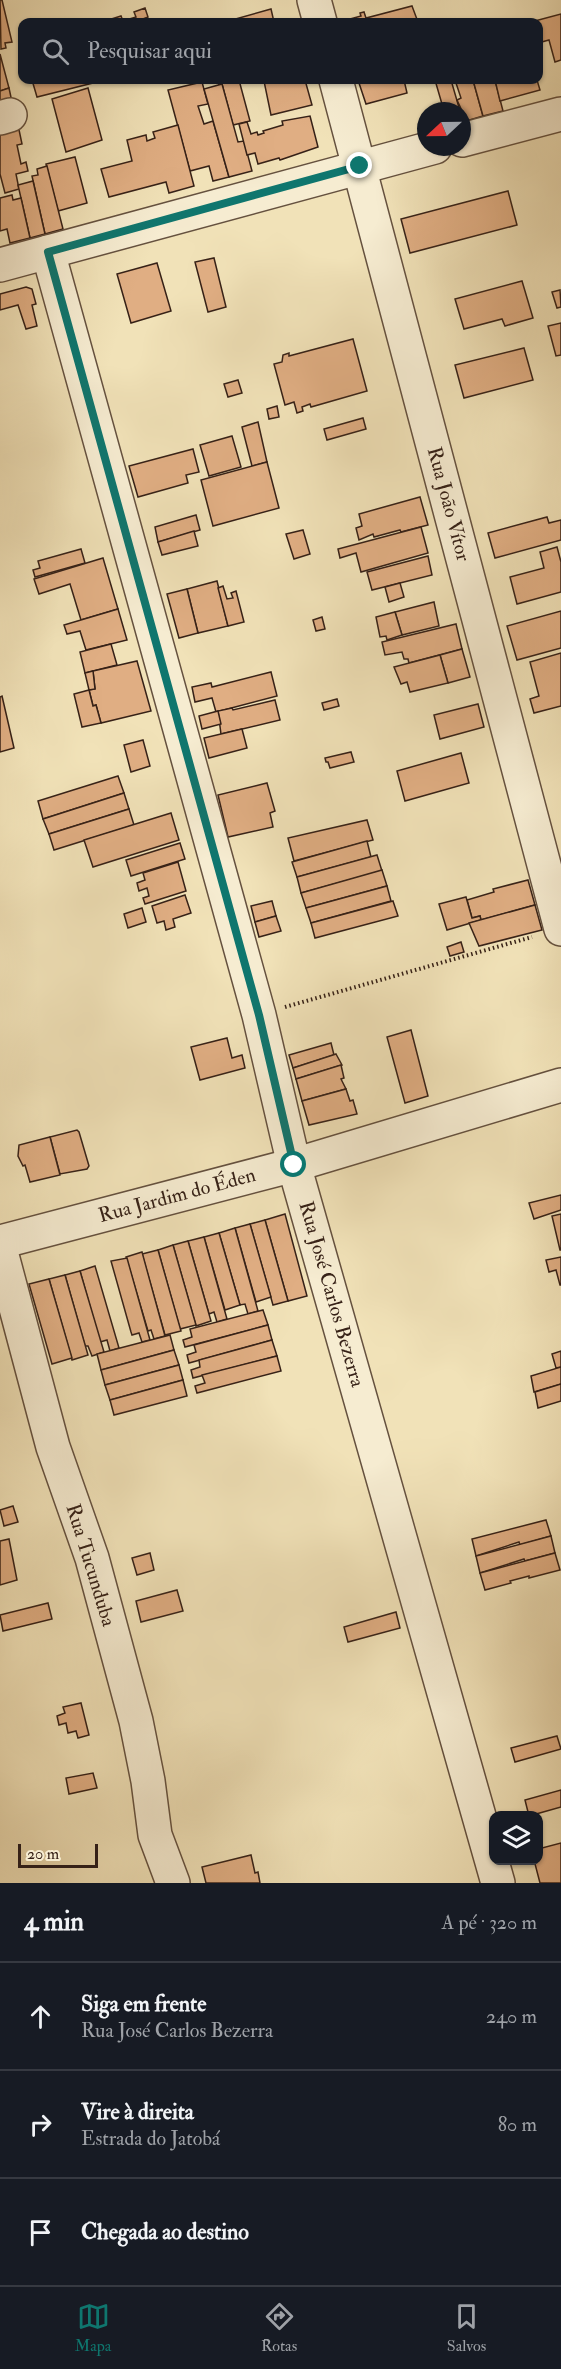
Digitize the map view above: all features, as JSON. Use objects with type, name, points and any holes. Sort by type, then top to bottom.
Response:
[{"type":"street","points":[[314,0],[319,18]]},
{"type":"street","name":"Rua João Vítor","points":[[337,84],[561,929]]},
{"type":"street","points":[[471,138],[561,114]]},
{"type":"street","points":[[0,265],[417,152]]},
{"type":"street","name":"Rua José Carlos Bezerra","points":[[48,252],[259,1015],[294,1165],[498,1883]]},
{"type":"street","name":"Rua Jardim do Éden","points":[[0,1242],[294,1165],[561,1085]]},
{"type":"street","name":"Rua Tucunduba","points":[[0,1248],[53,1447],[92,1558],[136,1721],[148,1781],[155,1835],[173,1883]]},
{"type":"path","points":[[259,1015],[561,929]]},
{"type":"building","points":[[0,0],[2,0],[12,42],[5,43],[6,48],[1,49]]},
{"type":"building","points":[[412,6],[416,18],[366,18]]},
{"type":"building","points":[[145,8],[148,17],[133,18],[136,17],[134,12]]},
{"type":"building","points":[[271,9],[273,18],[239,18]]},
{"type":"building","points":[[364,12],[366,18],[354,18],[361,16],[360,13]]},
{"type":"building","points":[[561,14],[561,60],[555,62],[549,40],[543,42],[543,19]]},
{"type":"building","points":[[0,54],[9,88],[0,91]]},
{"type":"building","points":[[33,84],[89,84],[37,97]]},
{"type":"building","points":[[203,84],[208,104],[198,106],[204,124],[213,121],[229,177],[213,181],[209,166],[190,171],[168,90]]},
{"type":"building","points":[[222,84],[240,84],[250,121],[233,125]]},
{"type":"building","points":[[222,84],[238,142],[244,141],[252,171],[229,177],[204,89]]},
{"type":"building","points":[[265,84],[306,84],[312,105],[271,115]]},
{"type":"building","points":[[359,84],[405,84],[407,93],[366,104]]},
{"type":"building","points":[[436,84],[452,84],[457,102],[441,102]]},
{"type":"building","points":[[456,84],[474,84],[483,116],[471,120],[471,102],[458,102],[457,100],[461,98]]},
{"type":"building","points":[[474,84],[496,84],[503,111],[483,116]]},
{"type":"building","points":[[496,84],[538,84],[540,90],[500,101]]},
{"type":"building","points":[[9,88],[12,102],[0,105],[0,91]]},
{"type":"building","points":[[88,88],[102,140],[66,152],[52,99]]},
{"type":"building","points":[[310,116],[318,147],[280,160],[279,158],[258,164],[255,153],[247,155],[239,124],[247,122],[251,134],[257,132],[258,135],[264,133],[263,131],[283,125],[282,121]]},
{"type":"building","points":[[18,125],[22,144],[17,145],[21,164],[26,162],[28,171],[16,174],[19,189],[5,193],[0,174],[0,130]]},
{"type":"building","points":[[178,125],[194,186],[169,193],[166,182],[109,197],[101,169],[132,161],[127,140],[146,135],[147,141],[155,138],[153,132]]},
{"type":"building","points":[[75,157],[87,203],[58,211],[46,164]]},
{"type":"building","points":[[47,166],[63,229],[45,234],[32,176],[38,175],[37,169]]},
{"type":"building","points":[[33,181],[45,234],[30,238],[18,185]]},
{"type":"building","points":[[508,191],[517,225],[410,253],[401,219]]},
{"type":"building","points":[[12,195],[13,200],[21,198],[30,238],[10,243],[7,229],[0,231],[0,198]]},
{"type":"building","points":[[214,258],[226,307],[208,312],[195,262]]},
{"type":"building","points":[[157,263],[171,311],[131,323],[117,274]]},
{"type":"building","points":[[522,281],[533,318],[505,326],[502,319],[464,329],[455,299]]},
{"type":"building","points":[[26,287],[32,289],[36,304],[32,305],[37,326],[26,329],[18,305],[0,310],[0,294]]},
{"type":"building","points":[[560,290],[561,307],[557,308],[552,292]]},
{"type":"building","points":[[561,323],[561,355],[556,356],[548,326]]},
{"type":"building","points":[[353,339],[367,391],[311,407],[310,404],[302,407],[303,411],[297,413],[294,402],[285,405],[274,364],[282,362],[283,355],[289,353],[289,356]]},
{"type":"building","points":[[524,348],[533,380],[464,398],[455,365]]},
{"type":"building","points":[[238,380],[242,393],[228,397],[224,384]]},
{"type":"building","points":[[277,406],[279,417],[269,419],[267,409]]},
{"type":"building","points":[[363,418],[366,429],[327,440],[324,429]]},
{"type":"building","points":[[258,422],[267,462],[252,466],[242,427]]},
{"type":"building","points":[[232,436],[241,467],[209,476],[200,445]]},
{"type":"building","points":[[193,449],[199,472],[186,475],[188,483],[138,497],[129,466]]},
{"type":"building","points":[[267,462],[279,508],[213,526],[201,480]]},
{"type":"building","points":[[420,497],[428,525],[374,537],[373,534],[359,540],[356,528],[362,526],[359,514]]},
{"type":"building","points":[[196,515],[200,530],[158,542],[155,527]]},
{"type":"building","points":[[547,517],[549,523],[561,520],[561,540],[495,558],[488,533]]},
{"type":"building","points":[[421,527],[428,553],[361,572],[356,553],[340,558],[338,549]]},
{"type":"building","points":[[303,530],[310,554],[294,559],[286,534]]},
{"type":"building","points":[[194,531],[198,546],[162,555],[158,542]]},
{"type":"building","points":[[557,547],[561,562],[561,592],[517,604],[510,577],[544,568],[540,552]]},
{"type":"building","points":[[81,549],[85,563],[35,577],[33,570],[40,568],[38,561]]},
{"type":"building","points":[[428,556],[432,575],[372,590],[367,572]]},
{"type":"building","points":[[103,558],[118,609],[81,620],[70,584],[39,594],[34,579]]},
{"type":"building","points":[[217,581],[228,626],[198,633],[187,589]]},
{"type":"building","points":[[400,583],[404,597],[389,602],[385,587]]},
{"type":"building","points":[[223,586],[227,599],[233,598],[231,593],[236,591],[244,622],[228,626],[218,588]]},
{"type":"building","points":[[187,589],[198,633],[179,638],[167,594]]},
{"type":"building","points":[[434,602],[439,626],[402,635],[395,612]]},
{"type":"building","points":[[118,609],[127,640],[86,650],[80,631],[67,634],[64,625]]},
{"type":"building","points":[[561,611],[561,648],[517,660],[507,626]]},
{"type":"building","points":[[395,612],[402,635],[387,640],[386,636],[380,637],[376,617]]},
{"type":"building","points":[[322,617],[325,629],[316,631],[313,620]]},
{"type":"building","points":[[456,624],[462,649],[409,663],[408,659],[404,659],[402,652],[385,655],[382,642]]},
{"type":"building","points":[[111,644],[117,665],[85,673],[80,652]]},
{"type":"building","points":[[462,649],[470,677],[448,683],[440,655]]},
{"type":"building","points":[[561,653],[561,706],[534,713],[530,699],[539,696],[530,662]]},
{"type":"building","points":[[440,655],[448,683],[410,692],[407,682],[401,684],[394,667]]},
{"type":"building","points":[[137,661],[151,711],[101,723],[89,690],[95,689],[93,671]]},
{"type":"building","points":[[93,671],[95,689],[89,690],[85,673]]},
{"type":"building","points":[[271,672],[277,696],[216,712],[212,698],[195,702],[192,687],[211,683],[212,687]]},
{"type":"building","points":[[89,690],[101,723],[82,727],[74,694]]},
{"type":"building","points":[[2,696],[14,748],[0,752],[0,697]]},
{"type":"building","points":[[337,699],[339,706],[324,710],[322,703]]},
{"type":"building","points":[[275,700],[280,720],[221,734],[218,711],[232,708],[233,710]]},
{"type":"building","points":[[478,704],[484,727],[440,739],[434,715]]},
{"type":"building","points":[[218,711],[221,724],[202,729],[199,716]]},
{"type":"building","points":[[242,729],[247,748],[209,758],[204,738]]},
{"type":"building","points":[[143,740],[150,766],[131,772],[124,745]]},
{"type":"building","points":[[351,752],[354,762],[330,768],[326,762],[325,758]]},
{"type":"building","points":[[461,753],[469,783],[405,801],[397,771]]},
{"type":"building","points":[[118,776],[124,793],[43,819],[38,801]]},
{"type":"building","points":[[267,783],[275,811],[270,813],[273,827],[228,837],[218,795]]},
{"type":"building","points":[[124,793],[129,809],[49,834],[43,819]]},
{"type":"building","points":[[129,809],[134,825],[54,850],[49,834]]},
{"type":"building","points":[[171,813],[179,840],[93,867],[84,840]]},
{"type":"building","points":[[367,820],[373,840],[294,861],[288,838]]},
{"type":"building","points":[[367,841],[371,857],[297,877],[292,862]]},
{"type":"building","points":[[180,843],[185,859],[131,876],[126,860]]},
{"type":"building","points":[[377,855],[382,871],[301,893],[297,877]]},
{"type":"building","points":[[178,862],[186,891],[145,904],[143,898],[149,896],[147,888],[139,891],[137,883],[145,880],[143,873]]},
{"type":"building","points":[[382,870],[387,886],[306,908],[301,893]]},
{"type":"building","points":[[528,880],[535,905],[481,920],[480,916],[472,918],[467,900],[494,892],[493,889]]},
{"type":"building","points":[[387,886],[391,901],[311,923],[306,908]]},
{"type":"building","points":[[185,895],[191,913],[173,919],[175,927],[166,930],[164,921],[157,923],[152,906]]},
{"type":"building","points":[[466,897],[472,918],[480,916],[481,920],[447,930],[439,904]]},
{"type":"building","points":[[272,901],[276,916],[255,922],[251,906]]},
{"type":"building","points":[[393,901],[398,916],[315,938],[311,923]]},
{"type":"building","points":[[535,905],[542,930],[479,946],[469,923]]},
{"type":"building","points":[[142,908],[146,922],[128,928],[124,914]]},
{"type":"building","points":[[276,916],[281,931],[259,937],[255,922]]},
{"type":"building","points":[[461,942],[464,952],[450,956],[447,947]]},
{"type":"building","points":[[411,1030],[428,1096],[405,1103],[387,1037]]},
{"type":"building","points":[[227,1038],[232,1058],[242,1055],[245,1068],[200,1080],[191,1047]]},
{"type":"building","points":[[331,1043],[334,1055],[293,1068],[289,1055]]},
{"type":"building","points":[[336,1054],[342,1065],[296,1079],[293,1068]]},
{"type":"building","points":[[341,1065],[344,1078],[341,1079],[346,1089],[302,1101],[296,1079]]},
{"type":"building","points":[[346,1089],[350,1101],[353,1100],[357,1114],[309,1125],[302,1101]]},
{"type":"building","points":[[77,1130],[89,1166],[87,1169],[60,1174],[50,1137]]},
{"type":"building","points":[[50,1137],[60,1175],[30,1182],[25,1165],[23,1166],[18,1156],[19,1145]]},
{"type":"building","points":[[561,1195],[561,1210],[534,1219],[529,1203]]},
{"type":"building","points":[[285,1214],[307,1296],[288,1301],[265,1220]]},
{"type":"building","points":[[561,1214],[561,1250],[560,1250],[552,1216]]},
{"type":"building","points":[[265,1220],[288,1301],[273,1305],[250,1224]]},
{"type":"building","points":[[250,1224],[271,1297],[256,1302],[235,1228]]},
{"type":"building","points":[[235,1228],[258,1311],[248,1314],[245,1304],[240,1305],[219,1233]]},
{"type":"building","points":[[219,1233],[240,1305],[225,1310],[204,1237]]},
{"type":"building","points":[[204,1237],[227,1319],[217,1322],[214,1312],[209,1314],[188,1241]]},
{"type":"building","points":[[188,1241],[211,1321],[196,1326],[173,1245]]},
{"type":"building","points":[[173,1245],[196,1325],[180,1329],[158,1250]]},
{"type":"building","points":[[158,1250],[181,1331],[165,1335],[142,1254]]},
{"type":"building","points":[[142,1252],[165,1336],[154,1339],[151,1330],[148,1331],[126,1257]]},
{"type":"building","points":[[561,1257],[560,1285],[556,1270],[549,1272],[546,1260]]},
{"type":"building","points":[[127,1258],[150,1340],[142,1342],[139,1333],[132,1335],[111,1261]]},
{"type":"building","points":[[95,1266],[119,1348],[110,1351],[107,1340],[100,1342],[80,1271]]},
{"type":"building","points":[[80,1271],[104,1352],[92,1356],[88,1346],[85,1346],[65,1275]]},
{"type":"building","points":[[65,1275],[88,1355],[72,1360],[49,1279]]},
{"type":"building","points":[[49,1279],[72,1358],[52,1364],[29,1284]]},
{"type":"building","points":[[263,1310],[268,1325],[185,1347],[183,1340],[192,1337],[190,1329]]},
{"type":"building","points":[[268,1325],[272,1340],[189,1363],[187,1355],[196,1352],[194,1345]]},
{"type":"building","points":[[170,1335],[174,1350],[101,1370],[97,1354]]},
{"type":"building","points":[[272,1340],[277,1356],[193,1378],[191,1370],[200,1367],[199,1360]]},
{"type":"building","points":[[174,1350],[179,1365],[105,1385],[101,1370]]},
{"type":"building","points":[[561,1351],[561,1367],[556,1368],[552,1354]]},
{"type":"building","points":[[277,1356],[281,1371],[197,1393],[195,1386],[205,1383],[202,1375]]},
{"type":"building","points":[[179,1365],[183,1380],[110,1400],[105,1385]]},
{"type":"building","points":[[561,1367],[561,1384],[534,1392],[531,1376]]},
{"type":"building","points":[[183,1380],[187,1396],[114,1415],[110,1400]]},
{"type":"building","points":[[561,1384],[561,1401],[538,1408],[535,1392]]},
{"type":"building","points":[[13,1506],[18,1522],[4,1526],[0,1510]]},
{"type":"building","points":[[546,1520],[551,1536],[520,1545],[519,1542],[476,1556],[472,1539]]},
{"type":"building","points":[[551,1536],[555,1553],[525,1561],[524,1559],[480,1573],[476,1556]]},
{"type":"building","points":[[9,1539],[17,1580],[0,1585],[0,1541]]},
{"type":"building","points":[[150,1553],[154,1570],[137,1575],[132,1558]]},
{"type":"building","points":[[555,1553],[560,1570],[510,1581],[511,1583],[485,1590],[480,1573]]},
{"type":"building","points":[[177,1590],[183,1611],[141,1622],[136,1601]]},
{"type":"building","points":[[48,1603],[52,1619],[3,1631],[0,1615]]},
{"type":"building","points":[[396,1612],[400,1628],[348,1642],[344,1627]]},
{"type":"building","points":[[81,1703],[89,1735],[78,1738],[76,1731],[68,1733],[66,1723],[59,1725],[57,1716],[65,1713],[63,1707]]},
{"type":"building","points":[[557,1736],[561,1749],[515,1762],[511,1748]]},
{"type":"building","points":[[93,1773],[97,1788],[69,1794],[66,1778]]},
{"type":"building","points":[[561,1790],[561,1807],[543,1812],[528,1811],[525,1800]]},
{"type":"building","points":[[561,1843],[561,1883],[540,1883],[535,1865],[543,1865],[543,1848]]},
{"type":"building","points":[[251,1855],[260,1883],[206,1883],[202,1867]]},
{"type":"route","points":[[294,1165],[259,1015],[48,252],[360,166]]}]
